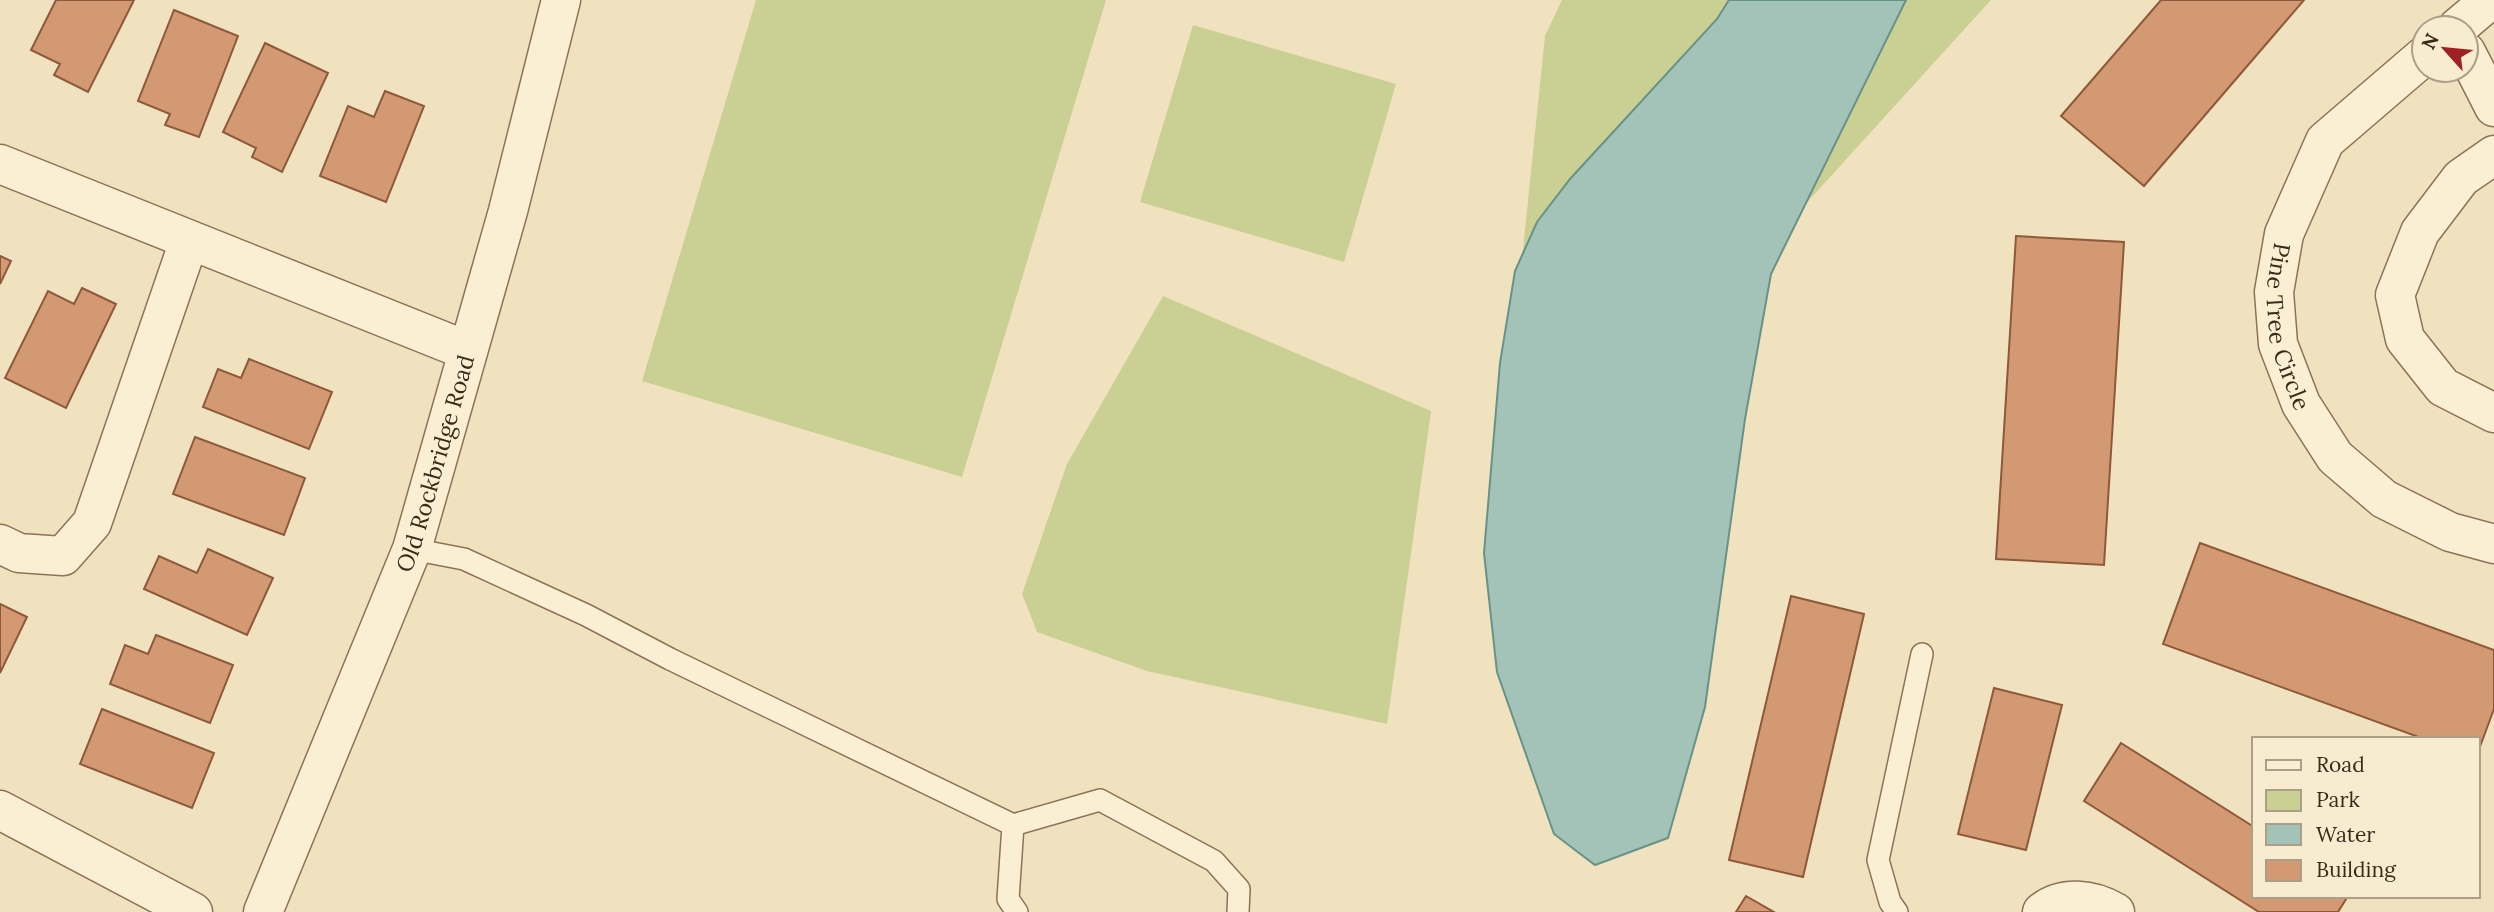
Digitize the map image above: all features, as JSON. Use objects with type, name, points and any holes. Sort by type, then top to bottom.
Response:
[{"type":"street","name":"Old Rockbridge Road","points":[[263,912],[412,549],[508,211],[561,0]]},
{"type":"street","points":[[2474,14],[2490,0]]},
{"type":"street","name":"Pine Tree Circle","points":[[2410,68],[2325,141],[2284,234],[2274,292],[2278,344],[2301,404],[2335,457],[2384,499],[2450,532],[2494,544]]},
{"type":"street","points":[[2480,80],[2494,107]]},
{"type":"street","points":[[2494,155],[2461,178],[2420,232],[2395,295],[2405,339],[2443,387],[2494,413]]},
{"type":"street","points":[[0,164],[468,351]]},
{"type":"street","points":[[0,544],[19,553],[63,556],[92,523],[189,241]]},
{"type":"street","points":[[0,810],[193,912]]},
{"type":"street","points":[[2042,912],[2052,904],[2076,900],[2105,906],[2115,912]]},
{"type":"lane","points":[[412,549],[464,559],[586,615],[670,659],[1013,825],[1100,800],[1214,860],[1239,888],[1238,912]]},
{"type":"lane","points":[[1897,912],[1890,902],[1878,860],[1922,654]]},
{"type":"lane","points":[[1013,825],[1008,899],[1017,912]]},
{"type":"green space","points":[[756,0],[1106,0],[962,477],[642,381]]},
{"type":"green space","points":[[1562,0],[1991,0],[1492,549],[1545,36]]},
{"type":"green space","points":[[1193,25],[1396,84],[1344,262],[1140,202]]},
{"type":"green space","points":[[1163,296],[1431,411],[1387,724],[1147,671],[1037,632],[1022,594],[1067,464]]},
{"type":"water","points":[[1729,0],[1906,0],[1771,274],[1745,419],[1705,707],[1668,838],[1595,865],[1554,834],[1497,672],[1484,553],[1500,363],[1515,271],[1537,222],[1570,179],[1717,19]]},
{"type":"building","points":[[56,0],[134,0],[88,92],[54,75],[60,64],[31,50]]},
{"type":"building","points":[[2161,0],[2304,0],[2144,186],[2061,116]]},
{"type":"building","points":[[174,10],[238,36],[199,137],[165,125],[170,114],[138,101]]},
{"type":"building","points":[[265,43],[328,73],[282,172],[252,157],[256,148],[223,132]]},
{"type":"building","points":[[385,91],[424,106],[386,202],[320,176],[348,106],[374,117]]},
{"type":"building","points":[[2016,236],[2124,242],[2104,565],[1996,559]]},
{"type":"building","points":[[0,256],[11,261],[0,284]]},
{"type":"building","points":[[82,288],[116,304],[66,408],[5,378],[48,291],[74,304]]},
{"type":"building","points":[[249,359],[332,392],[309,449],[203,407],[218,369],[241,378]]},
{"type":"building","points":[[195,437],[305,478],[284,535],[173,494]]},
{"type":"building","points":[[2200,543],[2494,650],[2494,709],[2480,747],[2480,737],[2419,737],[2163,644]]},
{"type":"building","points":[[208,549],[273,578],[247,635],[144,589],[159,556],[197,573]]},
{"type":"building","points":[[1791,596],[1864,614],[1803,877],[1729,860]]},
{"type":"building","points":[[0,604],[27,617],[0,673]]},
{"type":"building","points":[[156,635],[233,665],[210,723],[110,684],[125,645],[148,654]]},
{"type":"building","points":[[1994,688],[2062,705],[2026,850],[1958,834]]},
{"type":"building","points":[[102,709],[214,753],[192,808],[80,764]]},
{"type":"building","points":[[2121,743],[2252,826],[2252,898],[2347,898],[2338,912],[2259,912],[2084,801]]},
{"type":"building","points":[[1746,896],[1774,912],[1736,912]]}]
